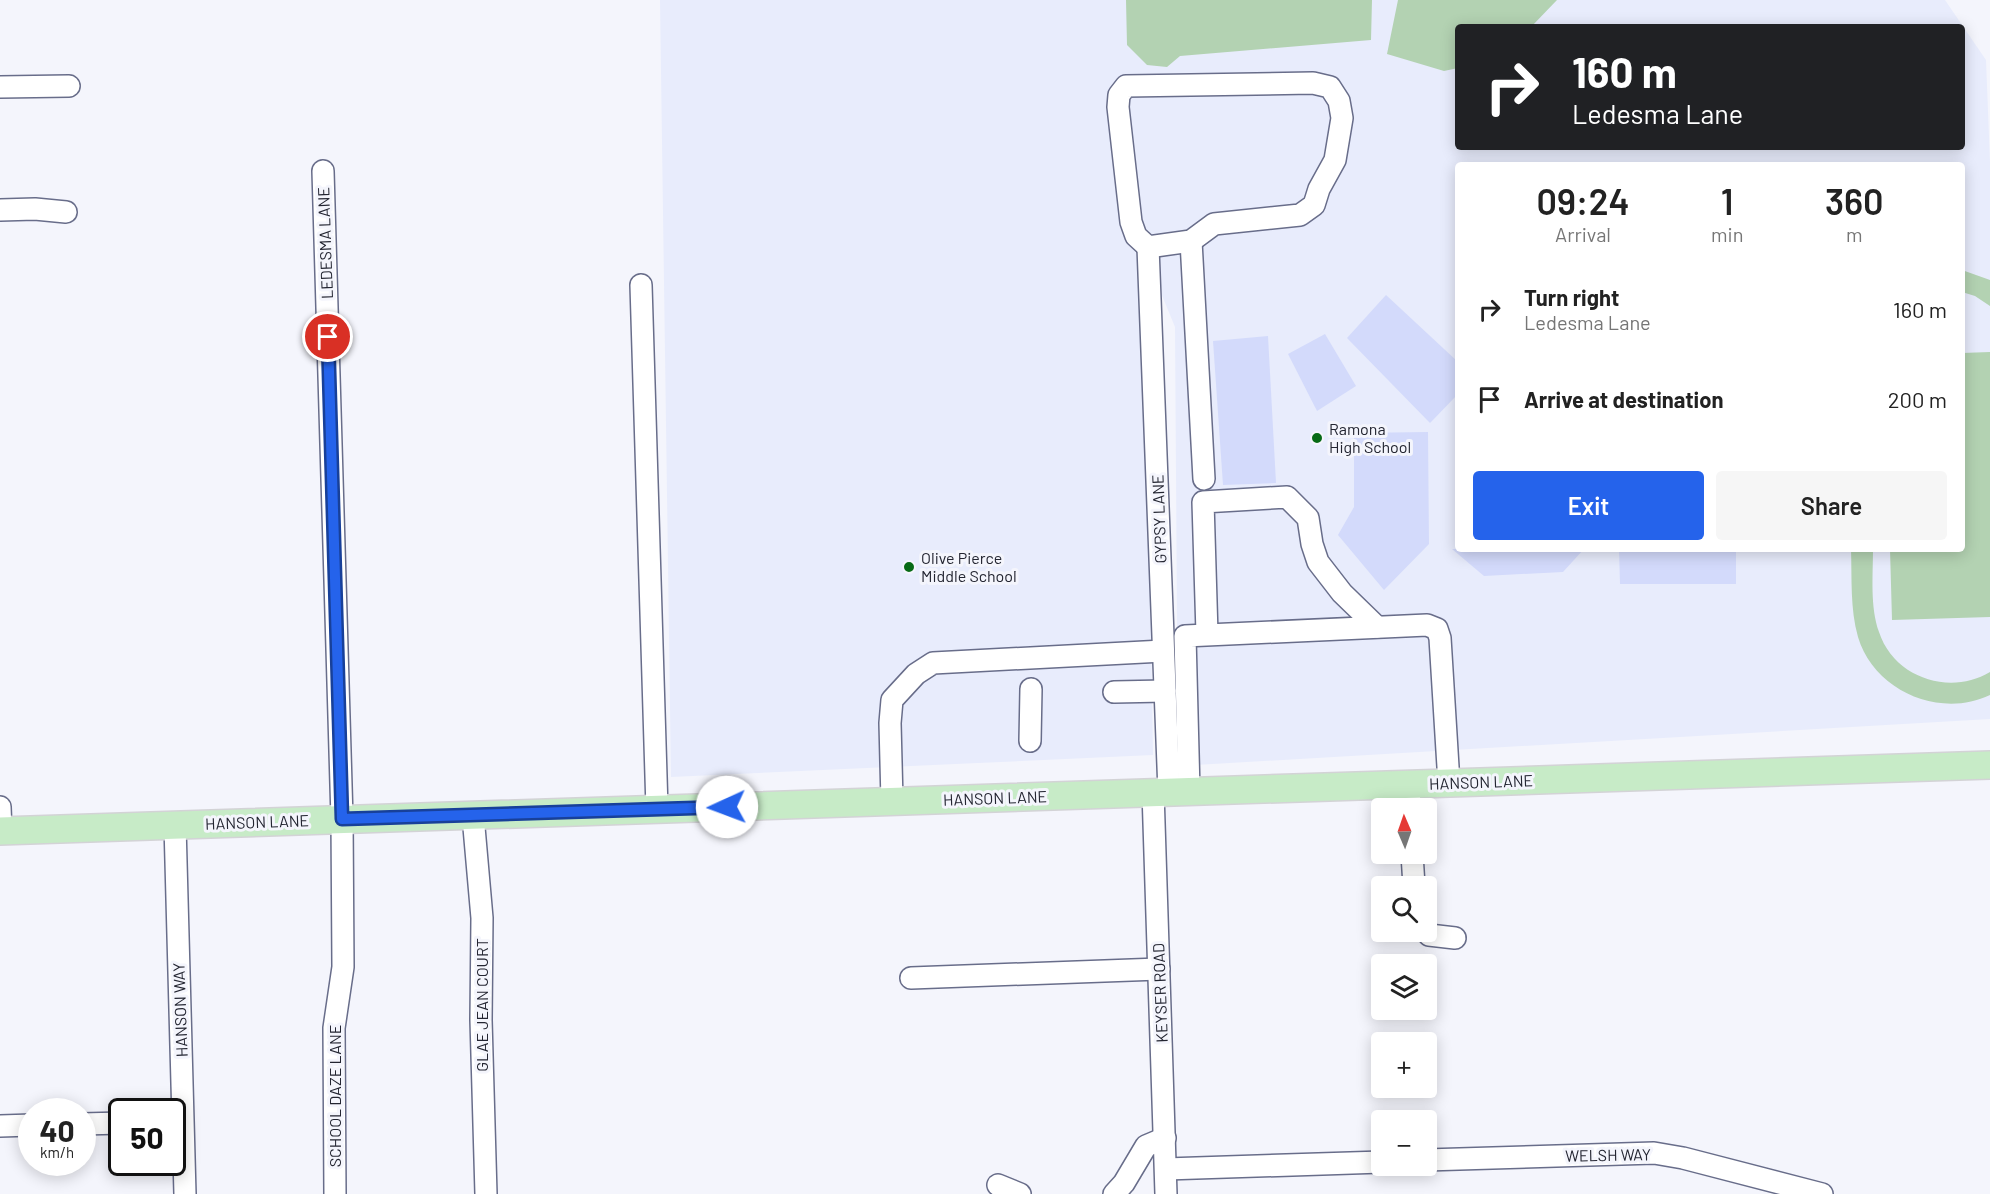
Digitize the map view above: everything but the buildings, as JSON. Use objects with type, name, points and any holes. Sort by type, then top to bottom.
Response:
[{"type":"main road","name":"HANSON LANE","points":[[0,831],[1170,792],[1409,796],[1449,783],[1990,765]]},
{"type":"street","points":[[1313,83],[1330,87],[1339,101],[1342,118],[1335,160],[1319,189],[1314,206],[1300,215],[1214,224],[1191,241],[1148,247],[1136,236],[1131,222],[1118,107],[1119,95],[1126,86],[1313,83]]},
{"type":"street","points":[[0,87],[69,86]]},
{"type":"street","name":"LEDESMA LANE","points":[[323,171],[342,819]]},
{"type":"street","points":[[0,210],[35,209],[66,212]]},
{"type":"street","points":[[1191,241],[1204,479]]},
{"type":"street","name":"GYPSY LANE","points":[[1148,247],[1170,792]]},
{"type":"street","points":[[641,285],[657,809]]},
{"type":"street","points":[[1207,634],[1203,502],[1287,497],[1308,518],[1312,544],[1318,562],[1342,593],[1377,627]]},
{"type":"street","points":[[1170,792],[1185,636],[1427,625],[1437,629],[1440,638],[1449,783]]},
{"type":"street","points":[[892,801],[890,723],[892,700],[916,674],[933,663],[1163,651]]},
{"type":"street","points":[[1030,741],[1031,690]]},
{"type":"street","points":[[1114,692],[1165,691]]},
{"type":"street","name":"KEYSER ROAD","points":[[1166,1194],[1159,969],[1170,792]]},
{"type":"street","points":[[0,807],[0,831]]},
{"type":"street","name":"GLAE JEAN COURT","points":[[473,816],[482,918],[481,1020],[486,1194]]},
{"type":"street","name":"SCHOOL DAZE LANE","points":[[335,1194],[334,1028],[344,967],[342,819]]},
{"type":"street","name":"HANSON WAY","points":[[175,825],[178,1098]]},
{"type":"street","points":[[1437,936],[1455,938]]},
{"type":"street","points":[[911,978],[1159,969]]},
{"type":"street","points":[[0,1126],[18,1125]]},
{"type":"street","points":[[1114,1194],[1124,1183],[1146,1146],[1165,1138]]},
{"type":"street","name":"WELSH WAY","points":[[1437,1160],[1654,1153],[1683,1158],[1800,1191],[1821,1194]]},
{"type":"street","points":[[1166,1169],[1371,1162]]},
{"type":"street","name":"HANSON WAY","points":[[183,1176],[185,1194]]},
{"type":"street","points":[[998,1185],[1020,1194]]},
{"type":"shaded area","points":[[660,0],[1945,0],[1961,24],[1455,24],[1455,150],[1965,150],[1965,29],[1986,60],[1990,162],[1990,719],[1178,766],[1175,327],[1154,276],[1147,379],[1153,755],[671,777]]},
{"type":"green space","points":[[1126,0],[1372,0],[1371,40],[1180,56],[1167,67],[1147,65],[1127,45]]},
{"type":"green space","points":[[1398,0],[1557,0],[1534,24],[1455,24],[1455,69],[1444,71],[1387,54]]},
{"type":"green space","points":[[1965,271],[1990,280],[1990,306],[1975,296],[1965,293]]},
{"type":"green space","points":[[1990,352],[1990,617],[1892,620],[1890,552],[1965,552],[1965,353]]},
{"type":"green space","points":[[1851,552],[1873,552],[1874,612],[1886,648],[1910,671],[1941,682],[1974,679],[1990,672],[1990,695],[1971,702],[1951,704],[1911,695],[1894,685],[1878,672],[1866,656],[1855,626]]},
{"type":"place","name":"Ramona High School","points":[[1317,438]]},
{"type":"place","name":"Olive Pierce Middle School","points":[[909,567]]},
{"type":"route","points":[[328,337],[342,819],[727,807]]}]
